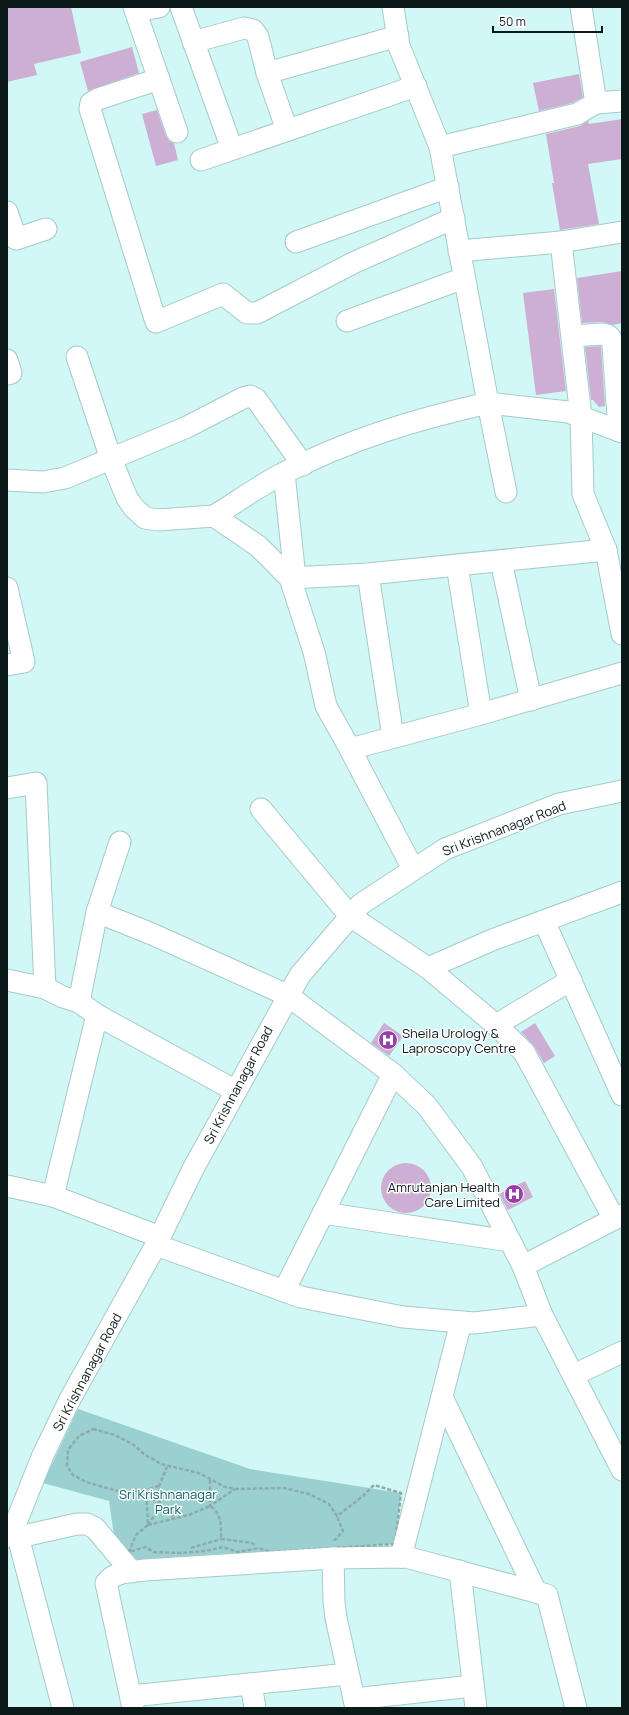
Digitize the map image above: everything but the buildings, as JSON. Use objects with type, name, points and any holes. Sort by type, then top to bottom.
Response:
[{"type":"street","points":[[159,7],[135,9],[177,132]]},
{"type":"street","points":[[181,7],[232,149]]},
{"type":"street","points":[[392,7],[399,46],[440,147],[506,492]]},
{"type":"street","points":[[581,7],[596,103]]},
{"type":"street","points":[[193,42],[249,28],[253,30],[258,38],[267,73],[287,130]]},
{"type":"street","points":[[267,73],[398,36]]},
{"type":"street","points":[[159,79],[91,103],[90,109],[156,322],[223,294],[247,313],[257,313],[353,263],[454,218]]},
{"type":"street","points":[[201,160],[416,86]]},
{"type":"street","points":[[440,147],[577,114],[596,103],[622,101]]},
{"type":"street","points":[[296,242],[448,187]]},
{"type":"street","points":[[7,212],[16,239],[46,229]]},
{"type":"street","points":[[459,251],[561,242],[622,232]]},
{"type":"street","points":[[561,242],[581,417],[583,494],[606,550],[622,634]]},
{"type":"street","points":[[347,321],[464,278]]},
{"type":"street","points":[[77,356],[111,459],[127,498],[134,508],[145,518],[158,520],[214,516],[284,473],[332,451],[400,425],[488,403],[568,412],[621,431],[613,346],[610,337],[607,334],[572,336]]},
{"type":"street","points":[[7,360],[11,373],[7,374]]},
{"type":"street","points":[[7,480],[43,482],[65,478],[187,427],[243,398],[250,396],[256,399],[303,465]]},
{"type":"street","points":[[284,473],[292,578],[314,652],[326,706],[413,870]]},
{"type":"street","points":[[214,516],[258,546],[292,578],[368,574],[606,550]]},
{"type":"street","points":[[500,561],[531,700]]},
{"type":"street","points":[[457,565],[480,714]]},
{"type":"street","points":[[368,574],[393,738]]},
{"type":"street","points":[[7,588],[24,662],[7,665]]},
{"type":"street","points":[[350,749],[531,700],[622,673]]},
{"type":"street","points":[[7,788],[36,783],[45,988]]},
{"type":"street","name":"Sri Krishnanagar Road","points":[[14,1533],[31,1483],[55,1444],[70,1399],[158,1241],[193,1169],[287,995],[300,975],[361,904],[445,849],[559,804],[622,791]]},
{"type":"street","points":[[261,808],[350,916],[428,968],[496,1025],[524,1052],[618,1217],[523,1266]]},
{"type":"street","points":[[79,1002],[98,912],[120,842]]},
{"type":"street","points":[[428,968],[492,940],[622,892]]},
{"type":"street","points":[[98,912],[152,934],[287,995],[393,1074],[428,1106],[472,1167],[523,1266],[542,1315],[622,1470]]},
{"type":"street","points":[[544,921],[622,1095]]},
{"type":"street","points":[[7,980],[45,988],[63,997],[79,1002],[97,1015],[236,1091]]},
{"type":"street","points":[[496,1025],[571,980]]},
{"type":"street","points":[[54,1196],[97,1015]]},
{"type":"street","points":[[284,1291],[393,1074]]},
{"type":"street","points":[[7,1186],[54,1196],[158,1241],[301,1297],[403,1317],[474,1324],[542,1315]]},
{"type":"street","points":[[323,1213],[510,1241]]},
{"type":"street","points":[[401,1557],[461,1322]]},
{"type":"street","points":[[574,1375],[622,1352]]},
{"type":"street","points":[[442,1397],[536,1592]]},
{"type":"street","points":[[63,1708],[14,1533],[77,1524],[87,1524],[99,1532],[132,1572]]},
{"type":"street","points":[[348,1674],[251,1684],[132,1702],[106,1583],[111,1577],[132,1572],[333,1558],[401,1557],[536,1592],[547,1595],[576,1708]]},
{"type":"street","points":[[333,1558],[336,1618],[355,1704],[472,1686]]},
{"type":"street","points":[[460,1572],[472,1686],[476,1708]]},
{"type":"street","points":[[251,1684],[255,1708]]},
{"type":"path","points":[[159,1486],[146,1490],[121,1492],[86,1482],[73,1475],[67,1466],[68,1450],[79,1436],[93,1429],[115,1435],[134,1445],[144,1454],[167,1467],[179,1468],[199,1473],[210,1480],[235,1489],[284,1488],[309,1494],[329,1504],[337,1516],[363,1496],[374,1485],[401,1493],[395,1544],[272,1552],[259,1548],[252,1543],[221,1539],[179,1553]]},
{"type":"path","points":[[167,1467],[159,1486],[160,1506],[148,1525],[136,1535],[129,1552],[146,1547],[154,1552],[179,1553],[205,1551],[223,1547],[238,1552],[259,1548]]},
{"type":"path","points":[[210,1480],[210,1506]]},
{"type":"path","points":[[148,1525],[201,1511],[235,1489]]},
{"type":"path","points":[[146,1490],[160,1506],[176,1518]]},
{"type":"path","points":[[146,1490],[148,1525]]},
{"type":"path","points":[[210,1506],[216,1509],[221,1523],[221,1539]]},
{"type":"green space","name":"Sri Krishnanagar Park","points":[[78,1409],[250,1469],[401,1493],[395,1544],[118,1563],[109,1501],[43,1483]]},
{"type":"place","name":"Sheila Urology & Laproscopy Centre","points":[[388,1040]]},
{"type":"place","name":"Amrutanjan Health Care Limited","points":[[514,1194]]}]
